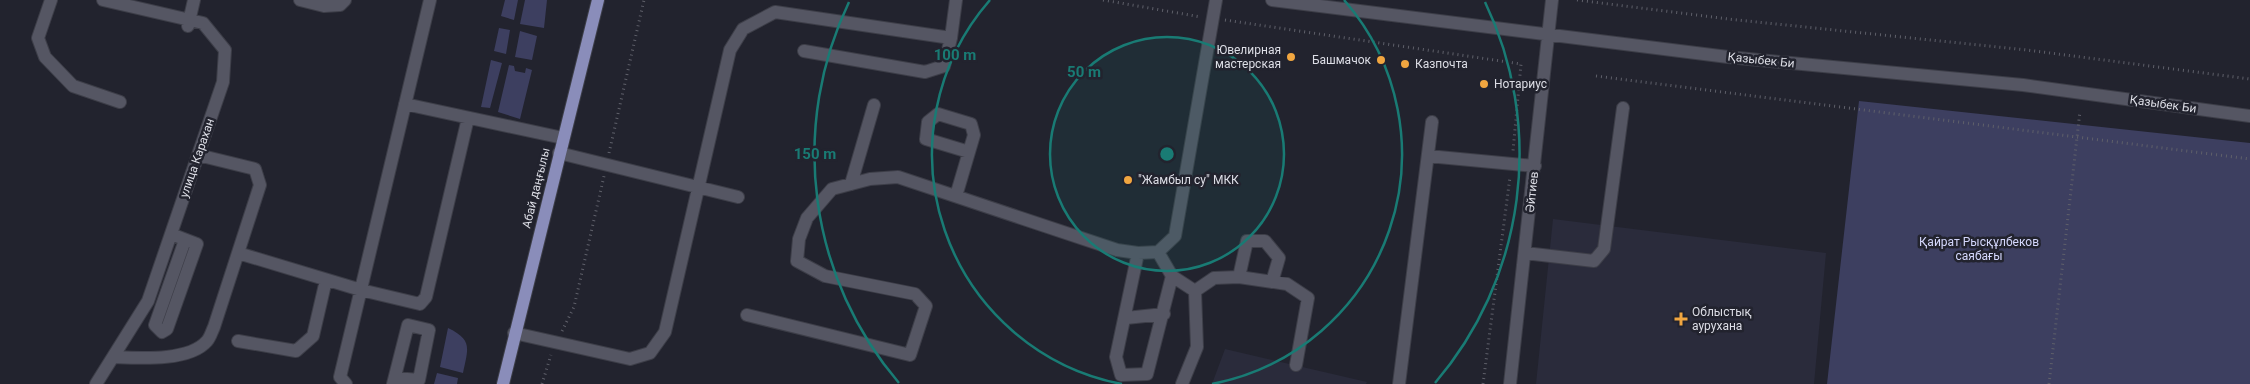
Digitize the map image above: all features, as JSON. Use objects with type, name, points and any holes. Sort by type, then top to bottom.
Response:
[{"type":"main road","name":"Абай даңғылы","points":[[503,384],[562,138],[598,0]]},
{"type":"street","points":[[51,0],[38,38],[45,57],[73,86],[120,102]]},
{"type":"street","name":"улица Карахан","points":[[96,384],[148,301],[223,82],[225,50],[203,23],[189,23],[103,0]]},
{"type":"street","points":[[189,23],[194,0]]},
{"type":"street","points":[[300,0],[324,6],[340,5],[345,0]]},
{"type":"street","points":[[346,384],[340,378],[430,0]]},
{"type":"street","points":[[804,51],[925,72],[944,66],[951,38],[956,0]]},
{"type":"street","points":[[747,315],[910,354],[926,306],[915,294],[825,276],[797,262],[799,239],[807,218],[832,189],[870,179],[898,178],[1117,250],[1138,253],[1158,252],[1176,236],[1216,0]]},
{"type":"street","name":"Қазыбек Би","points":[[1272,0],[1728,57],[2023,85],[2250,116]]},
{"type":"street","name":"Әйтиев","points":[[1510,384],[1552,0]]},
{"type":"street","points":[[514,333],[630,359],[650,353],[665,332],[730,50],[743,29],[775,12],[951,38]]},
{"type":"street","points":[[405,104],[562,138]]},
{"type":"street","points":[[851,184],[874,105]]},
{"type":"street","points":[[1525,253],[1594,261],[1604,249],[1623,108]]},
{"type":"street","points":[[238,254],[361,290],[420,304],[426,297],[468,118]]},
{"type":"street","points":[[1400,384],[1432,122]]},
{"type":"street","points":[[956,196],[969,152]]},
{"type":"street","points":[[559,153],[738,197]]},
{"type":"street","points":[[113,357],[150,358],[174,356],[196,349],[207,341],[214,327],[260,185],[255,169],[198,155]]},
{"type":"street","points":[[1428,156],[1535,166]]},
{"type":"street","points":[[171,234],[197,244],[167,329],[162,332],[156,324],[185,240]]},
{"type":"street","points":[[1239,277],[1247,241],[1265,241],[1279,258],[1272,282]]},
{"type":"street","points":[[1158,252],[1172,276],[1196,291]]},
{"type":"street","points":[[1138,253],[1126,318],[1116,357],[1122,374],[1147,374],[1164,314],[1172,276]]},
{"type":"street","points":[[1196,291],[1214,278],[1239,277],[1287,284],[1308,298],[1296,365]]},
{"type":"street","points":[[238,341],[296,352],[313,336],[326,280]]},
{"type":"street","points":[[1182,384],[1197,347],[1196,291]]},
{"type":"street","points":[[1126,318],[1164,314]]},
{"type":"path","points":[[559,337],[574,307],[644,0]]},
{"type":"path","points":[[1103,0],[1203,17]]},
{"type":"path","points":[[1576,0],[1728,19],[2027,50],[2250,78]]},
{"type":"path","points":[[1223,20],[1521,64],[1512,158]]},
{"type":"path","points":[[1596,76],[2250,159]]},
{"type":"path","points":[[2049,384],[2080,111]]},
{"type":"path","points":[[1483,384],[1511,168]]},
{"type":"path","points":[[542,384],[552,352]]},
{"type":"shaded area","name":"Облыстық аурухана","points":[[1553,219],[1826,253],[1814,384],[1536,384]]},
{"type":"shaded area","points":[[1225,349],[1367,382],[1366,384],[1212,384]]},
{"type":"green space","points":[[505,0],[518,0],[514,20],[501,16]]},
{"type":"green space","points":[[525,0],[547,0],[544,28],[520,24]]},
{"type":"green space","points":[[499,28],[510,30],[506,54],[494,51]]},
{"type":"green space","points":[[520,31],[537,36],[532,60],[515,57]]},
{"type":"green space","points":[[491,60],[502,63],[490,108],[481,107]]},
{"type":"green space","points":[[509,65],[514,66],[515,71],[525,73],[526,68],[532,70],[520,119],[498,112]]},
{"type":"green space","name":"Қайрат Рысқұлбеков саябағы","points":[[1859,101],[2250,143],[2250,384],[1827,384]]},
{"type":"green space","points":[[448,328],[462,337],[467,346],[463,373],[440,367]]},
{"type":"green space","points":[[437,373],[458,378],[457,384],[434,384]]},
{"type":"place","name":"Ювелирная мастерская","points":[[1291,57]]},
{"type":"place","name":"Башмачок","points":[[1381,60]]},
{"type":"place","name":"Казпочта","points":[[1405,64]]},
{"type":"place","name":"Нотариус","points":[[1484,84]]},
{"type":"place","name":"\"Жамбыл су\" МКК","points":[[1128,180]]},
{"type":"place","name":"Облыстық аурухана","points":[[1681,319]]}]
